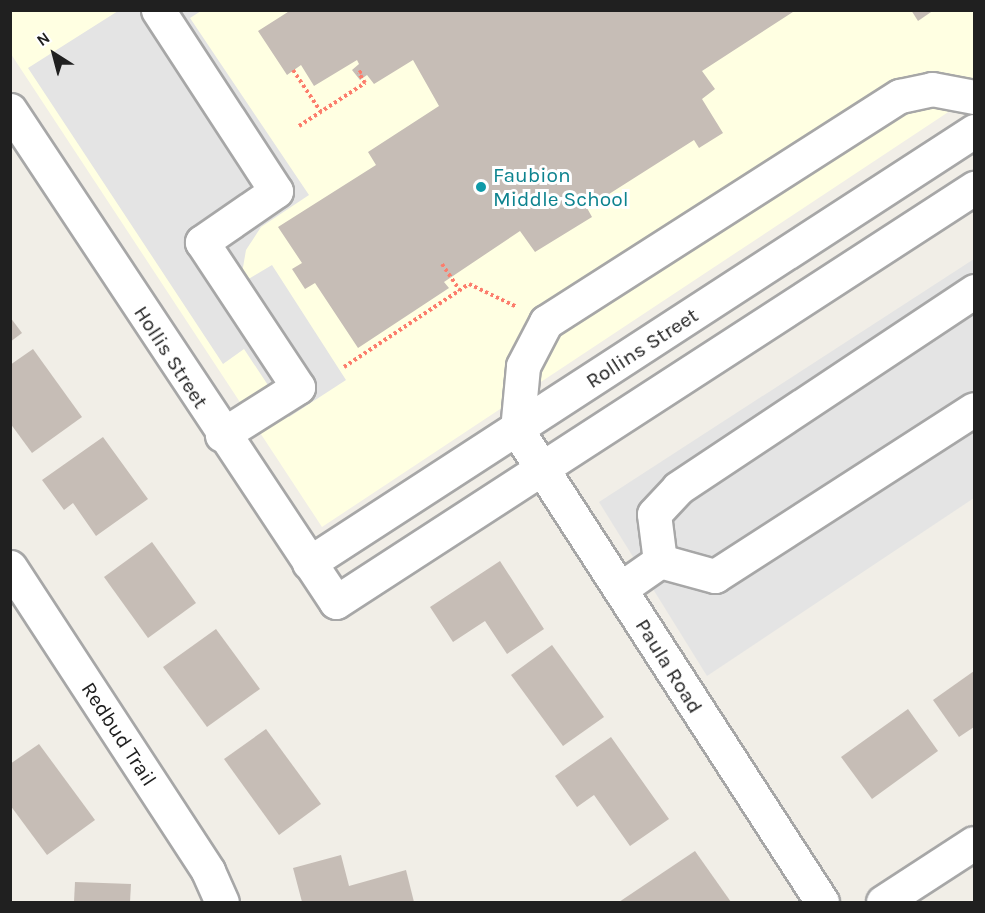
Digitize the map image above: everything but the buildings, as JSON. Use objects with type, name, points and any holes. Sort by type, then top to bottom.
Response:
[{"type":"street","points":[[158,10],[276,191],[202,242],[297,387],[222,435]]},
{"type":"street","points":[[517,430],[528,349],[546,322],[900,96],[932,89],[975,97]]},
{"type":"street","name":"Hollis Street","points":[[10,110],[20,145],[336,602],[542,472]]},
{"type":"street","name":"Rollins Street","points":[[309,563],[975,131]]},
{"type":"street","points":[[542,472],[975,188]]},
{"type":"street","points":[[660,561],[654,514],[678,488],[975,291]]},
{"type":"street","points":[[660,561],[715,576],[975,409]]},
{"type":"street","name":"Paula Road","points":[[517,430],[822,903]]},
{"type":"street","points":[[620,589],[660,561]]},
{"type":"street","name":"Redbud Trail","points":[[10,567],[208,871],[222,903]]},
{"type":"street","points":[[883,903],[975,843]]},
{"type":"path","points":[[293,70],[321,112]]},
{"type":"path","points":[[299,126],[366,83],[359,73],[363,70]]},
{"type":"path","points":[[442,264],[460,291]]},
{"type":"path","points":[[344,367],[469,284],[525,311]]},
{"type":"shaded area","points":[[10,11],[974,11],[974,95],[322,527],[11,54]]},
{"type":"shaded area","points":[[118,11],[201,11],[190,18],[309,195],[261,227],[246,250],[242,273],[247,280],[272,265],[346,380],[289,417],[244,349],[223,364],[28,68]]},
{"type":"shaded area","points":[[974,259],[974,498],[707,676],[599,502]]},
{"type":"place","name":"Faubion Middle School","points":[[481,187]]}]
